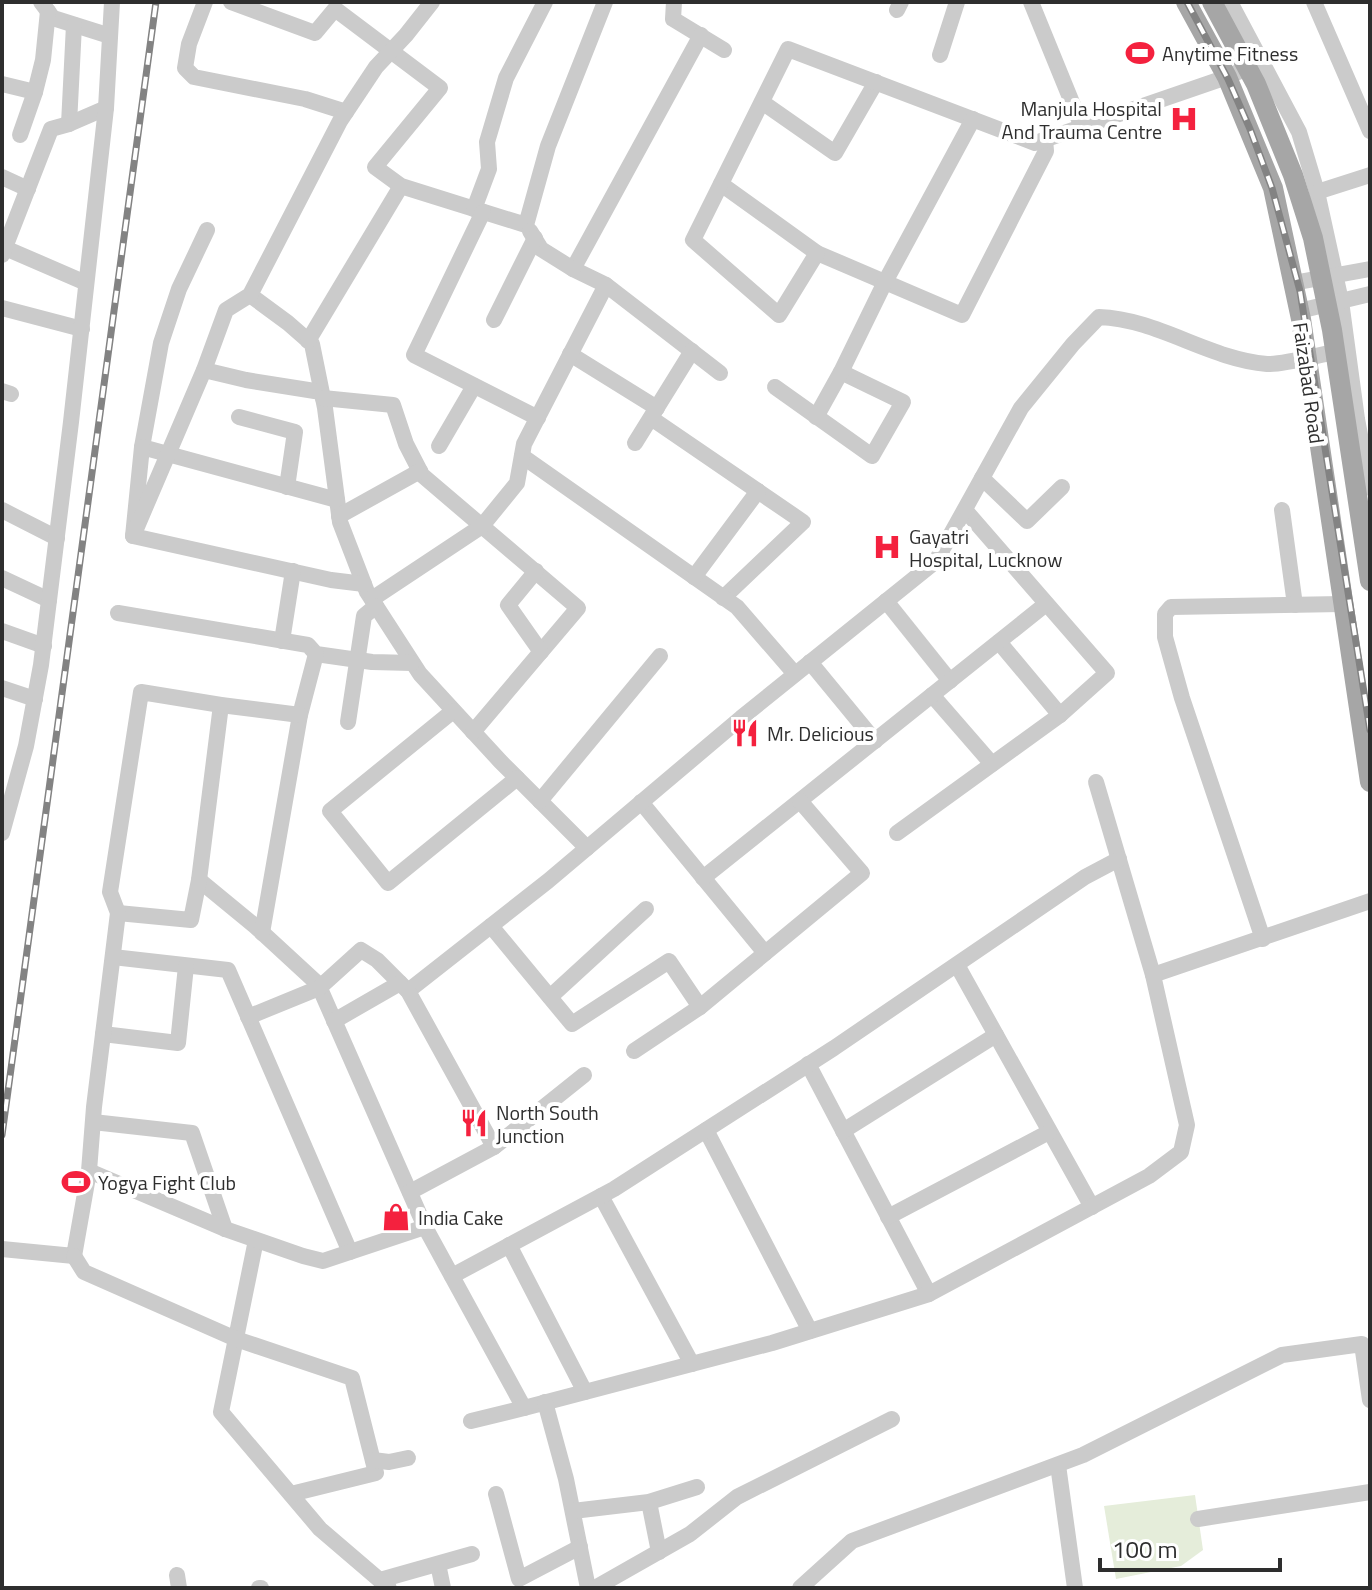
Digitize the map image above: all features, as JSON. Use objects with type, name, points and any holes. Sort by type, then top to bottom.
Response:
[{"type":"main road","name":"Faizabad Road","points":[[1186,2],[1242,109],[1273,188],[1299,311],[1370,782]]},
{"type":"main road","name":"Faizabad Road","points":[[1212,2],[1256,84],[1329,276],[1334,303],[1335,352],[1370,581]]},
{"type":"street","points":[[3,826],[26,746],[44,646],[106,108],[112,2]]},
{"type":"street","points":[[205,2],[189,44],[185,68],[194,77],[305,99],[346,112]]},
{"type":"street","points":[[231,2],[315,33],[335,9],[392,51],[440,88],[375,167],[401,186],[479,210],[530,232],[541,249],[606,285],[720,373]]},
{"type":"street","points":[[133,536],[204,370],[226,310],[250,295],[346,112],[376,67],[432,2]]},
{"type":"street","points":[[538,418],[414,355],[479,210],[489,169],[487,142],[506,78],[545,2]]},
{"type":"street","points":[[494,320],[530,232],[548,146],[605,2]]},
{"type":"street","points":[[674,2],[673,19],[724,50]]},
{"type":"street","points":[[940,55],[957,2]]},
{"type":"street","points":[[1031,2],[1082,127]]},
{"type":"street","points":[[1230,2],[1299,132],[1317,192],[1329,276]]},
{"type":"street","points":[[1314,2],[1370,131]]},
{"type":"street","points":[[45,7],[53,18],[110,36]]},
{"type":"street","points":[[20,135],[43,60],[45,7]]},
{"type":"street","points":[[69,124],[74,25]]},
{"type":"street","points":[[573,269],[701,35]]},
{"type":"street","points":[[817,253],[779,315],[693,240],[788,49],[1035,143],[1247,68]]},
{"type":"street","points":[[762,102],[835,153],[876,82]]},
{"type":"street","points":[[2,84],[35,92]]},
{"type":"street","points":[[86,283],[3,252],[51,129],[106,108]]},
{"type":"street","points":[[816,417],[973,119]]},
{"type":"street","points":[[721,184],[817,253],[962,315],[1046,151],[1045,139]]},
{"type":"street","points":[[1317,192],[1370,175]]},
{"type":"street","points":[[2,177],[28,189]]},
{"type":"street","points":[[308,341],[401,186]]},
{"type":"street","points":[[133,536],[142,447],[161,343],[179,289],[207,230]]},
{"type":"street","points":[[1293,283],[1370,269]]},
{"type":"street","points":[[348,722],[364,616],[371,596],[482,526],[517,483],[524,444],[606,285]]},
{"type":"street","points":[[1299,311],[1370,294]]},
{"type":"street","points":[[250,295],[312,344],[338,508],[371,596],[420,674],[587,848]]},
{"type":"street","points":[[1334,303],[1370,488]]},
{"type":"street","points":[[2,308],[82,329]]},
{"type":"street","points":[[334,1021],[404,987],[491,926],[936,561],[1021,408],[1099,317],[1140,324],[1220,354],[1269,364],[1335,352]]},
{"type":"street","points":[[635,443],[692,351]]},
{"type":"street","points":[[570,354],[803,522],[723,598]]},
{"type":"street","points":[[204,370],[322,395],[393,405],[406,444],[422,475],[578,608],[473,732]]},
{"type":"street","points":[[775,387],[872,456],[903,402],[841,372]]},
{"type":"street","points":[[439,446],[474,386]]},
{"type":"street","points":[[239,417],[295,432],[287,487]]},
{"type":"street","points":[[142,447],[287,487],[338,508],[420,471]]},
{"type":"street","points":[[522,456],[737,607],[795,674]]},
{"type":"street","points":[[982,478],[1027,521],[1062,487]]},
{"type":"street","points":[[694,577],[758,491]]},
{"type":"street","points":[[2,510],[57,538]]},
{"type":"street","points":[[897,833],[1060,715],[1107,673],[965,510]]},
{"type":"street","points":[[1282,510],[1295,605]]},
{"type":"street","points":[[133,536],[331,580],[371,596]]},
{"type":"street","points":[[282,641],[293,571]]},
{"type":"street","points":[[536,571],[508,605],[541,652]]},
{"type":"street","points":[[2,578],[49,600]]},
{"type":"street","points":[[886,601],[950,681]]},
{"type":"street","points":[[703,878],[1046,604]]},
{"type":"street","points":[[1263,939],[1182,698],[1165,637],[1165,614],[1171,607],[1342,604]]},
{"type":"street","points":[[118,613],[308,645],[316,654],[372,662],[412,663]]},
{"type":"street","points":[[2,631],[44,646]]},
{"type":"street","points":[[999,642],[1060,715]]},
{"type":"street","points":[[262,933],[300,715],[316,654]]},
{"type":"street","points":[[540,801],[660,656]]},
{"type":"street","points":[[810,662],[875,741]]},
{"type":"street","points":[[2,688],[35,699]]},
{"type":"street","points":[[291,1494],[376,1473],[352,1378],[236,1339],[84,1272],[74,1256],[89,1171],[118,913],[110,892],[141,692],[300,715]]},
{"type":"street","points":[[932,695],[992,764]]},
{"type":"street","points":[[118,913],[191,920],[221,705]]},
{"type":"street","points":[[453,711],[330,811],[388,883],[517,778]]},
{"type":"street","points":[[471,1421],[692,1364],[929,1294],[1149,1176],[1181,1152],[1187,1125],[1153,975],[1096,782]]},
{"type":"street","points":[[634,1051],[700,1007],[862,873],[800,801]]},
{"type":"street","points":[[641,802],[765,953]]},
{"type":"street","points":[[452,1276],[601,1196],[808,1064],[1085,877],[1119,859]]},
{"type":"street","points":[[199,880],[262,933],[319,988],[425,1227],[524,1408]]},
{"type":"street","points":[[1153,975],[1370,901]]},
{"type":"street","points":[[550,997],[646,909]]},
{"type":"street","points":[[491,926],[572,1024],[669,961],[700,1007]]},
{"type":"street","points":[[248,1017],[319,988],[361,950],[377,960],[404,987],[494,1147]]},
{"type":"street","points":[[113,957],[228,970],[350,1252]]},
{"type":"street","points":[[957,965],[1092,1207]]},
{"type":"street","points":[[103,1034],[178,1043],[186,966]]},
{"type":"street","points":[[843,1131],[996,1035]]},
{"type":"street","points":[[808,1064],[929,1294]]},
{"type":"street","points":[[410,1192],[494,1147],[584,1075]]},
{"type":"street","points":[[93,1122],[192,1133],[225,1229]]},
{"type":"street","points":[[706,1130],[810,1331]]},
{"type":"street","points":[[888,1217],[1049,1132]]},
{"type":"street","points":[[89,1171],[225,1229],[323,1261],[425,1227]]},
{"type":"street","points":[[601,1196],[692,1364]]},
{"type":"street","points":[[256,1240],[221,1412],[320,1529],[385,1584],[472,1554]]},
{"type":"street","points":[[509,1245],[585,1392]]},
{"type":"street","points":[[2,1249],[74,1256]]},
{"type":"street","points":[[800,1588],[852,1541],[1083,1455],[1282,1355],[1362,1344],[1370,1400]]},
{"type":"street","points":[[545,1402],[566,1479],[588,1588]]},
{"type":"street","points":[[595,1588],[690,1534],[737,1497],[892,1419]]},
{"type":"street","points":[[373,1460],[389,1462],[408,1458]]},
{"type":"street","points":[[1058,1465],[1075,1588]]},
{"type":"street","points":[[573,1511],[649,1502],[697,1487]]},
{"type":"street","points":[[1198,1519],[1370,1492]]},
{"type":"street","points":[[496,1494],[519,1579],[580,1547]]},
{"type":"street","points":[[649,1502],[659,1552]]},
{"type":"street","points":[[438,1564],[443,1588]]},
{"type":"green space","points":[[1195,1495],[1203,1550],[1181,1566],[1116,1579],[1104,1506]]},
{"type":"railway","points":[[2,1135],[156,2]]},
{"type":"railway","points":[[1187,2],[1228,79],[1250,129],[1272,188],[1300,291],[1370,730]]},
{"type":"place","name":"Anytime Fitness","points":[[1140,53]]},
{"type":"place","name":"Manjula Hospital And Trauma Centre","points":[[1184,119]]},
{"type":"place","name":"Gayatri Hospital, Lucknow","points":[[887,547]]},
{"type":"place","name":"Mr. Delicious","points":[[745,733]]},
{"type":"place","name":"North South Junction","points":[[474,1123]]},
{"type":"place","name":"Yogya Fight Club","points":[[76,1182]]},
{"type":"place","name":"India Cake","points":[[396,1217]]}]
